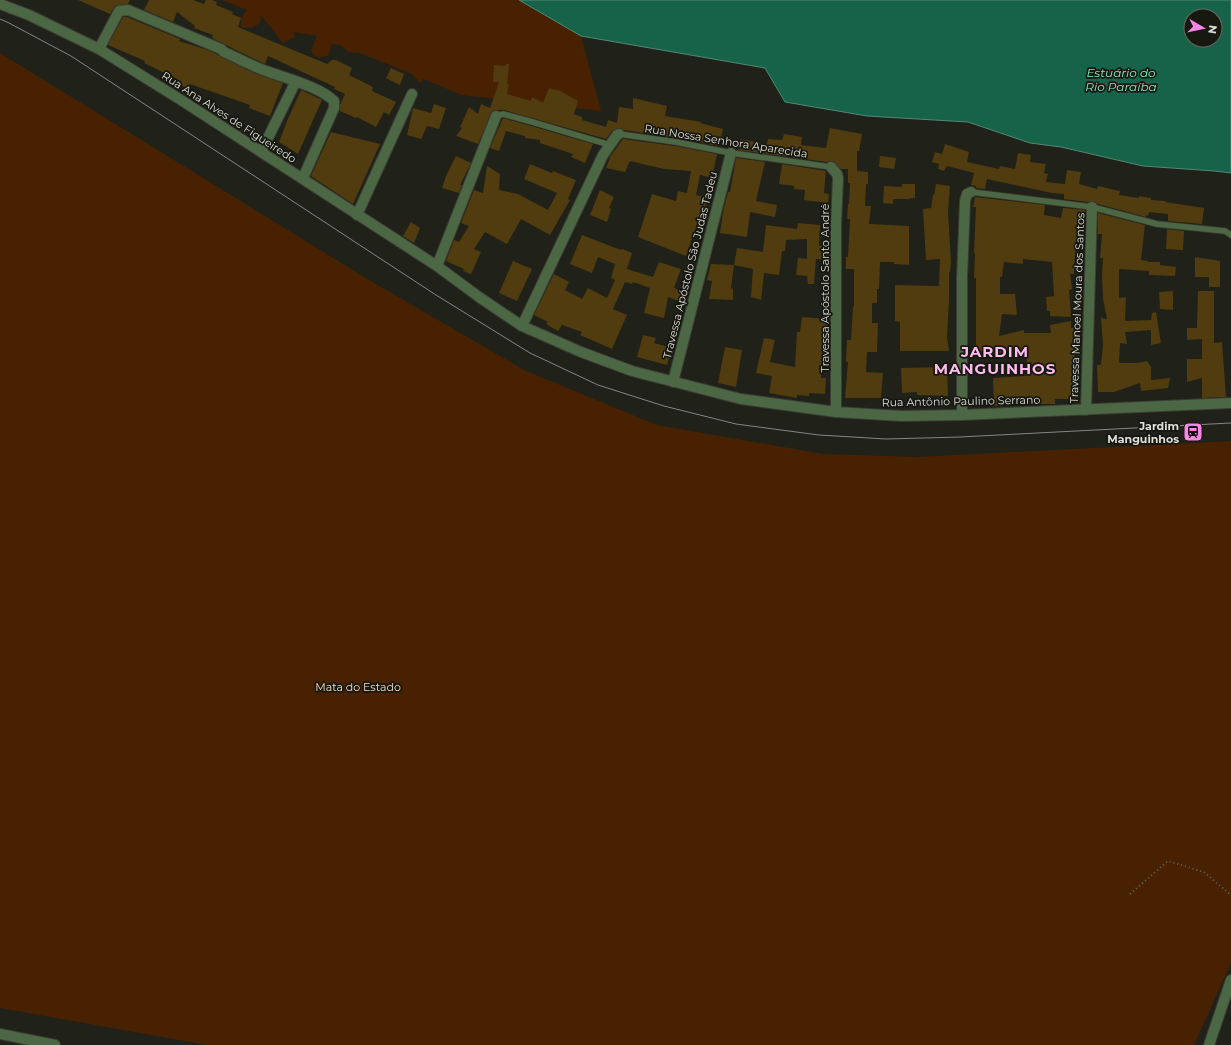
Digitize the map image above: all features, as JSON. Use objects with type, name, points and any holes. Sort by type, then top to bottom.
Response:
[{"type":"street","name":"Rua Ana Alves de Figueiredo","points":[[0,4],[29,15],[99,50],[181,100],[437,266]]},
{"type":"street","points":[[99,50],[119,11],[128,10],[221,49],[224,52],[260,68],[326,94],[334,101],[334,108],[303,178]]},
{"type":"street","points":[[261,152],[296,81]]},
{"type":"street","points":[[357,215],[412,94]]},
{"type":"street","points":[[437,266],[496,116]]},
{"type":"street","points":[[522,326],[603,156],[610,144],[619,134]]},
{"type":"street","name":"Travessa Apóstolo São Judas Tadeu","points":[[673,382],[731,154]]},
{"type":"street","name":"Travessa Apóstolo Santo André","points":[[831,167],[837,174],[838,178],[836,233],[836,412]]},
{"type":"street","points":[[962,415],[962,278],[964,201],[967,194],[971,192]]},
{"type":"street","name":"Travessa Manoel Moura dos Santos","points":[[1086,410],[1092,207]]},
{"type":"street","name":"Rua Antônio Paulino Serrano","points":[[437,266],[522,326],[581,352],[624,368],[741,399],[836,412],[900,416],[1086,410],[1231,402]]},
{"type":"street","points":[[1209,1045],[1231,980]]},
{"type":"street","points":[[0,1034],[55,1045]]},
{"type":"lane","points":[[496,116],[503,114],[610,144]]},
{"type":"lane","name":"Rua Nossa Senhora Aparecida","points":[[619,134],[676,142],[731,154],[831,167]]},
{"type":"lane","points":[[971,192],[1092,207],[1157,224],[1225,231],[1231,235]]},
{"type":"path","points":[[1130,894],[1168,861],[1204,872],[1231,895]]},
{"type":"green space","name":"Estuário do Rio Paraíba","points":[[222,0],[1231,0],[1231,173],[1143,166],[1061,147],[1030,143],[968,122],[867,116],[785,102],[765,68],[581,36],[601,111],[462,95],[423,79],[420,83],[412,74],[360,53],[349,52],[340,45],[331,44],[329,55],[319,58],[314,55],[311,50],[317,36],[294,32],[295,37],[283,43],[261,15],[260,23],[258,25],[246,28],[241,27],[241,18],[247,10]]},
{"type":"green space","name":"Mata do Estado","points":[[0,53],[369,280],[524,370],[657,425],[823,454],[917,457],[1231,441],[1231,963],[1194,1045],[207,1045],[0,1008]]},
{"type":"water","name":"Estuário do Rio Paraíba","points":[[519,0],[1231,0],[1231,173],[1143,166],[1061,147],[1030,143],[968,122],[867,116],[785,102],[765,68],[581,36]]},
{"type":"building","points":[[78,0],[130,0],[128,4],[115,6],[110,14]]},
{"type":"building","points":[[149,0],[193,0],[204,4],[206,0],[217,2],[216,5],[233,12],[232,14],[241,18],[238,27],[327,64],[332,60],[336,60],[352,68],[349,75],[373,87],[372,91],[396,102],[389,115],[384,112],[376,127],[357,117],[356,118],[340,111],[340,105],[345,94],[334,89],[335,87],[268,56],[265,64],[250,57],[212,38],[213,35],[194,28],[195,26],[177,12],[173,22],[144,10]]},
{"type":"building","points":[[123,17],[127,17],[180,39],[179,41],[208,50],[254,73],[283,83],[270,116],[249,108],[250,105],[190,84],[189,89],[180,85],[181,81],[144,63],[145,61],[108,45]]},
{"type":"building","points":[[506,64],[509,64],[507,84],[509,84],[507,94],[531,101],[532,97],[543,103],[549,88],[560,91],[578,101],[574,114],[582,117],[582,120],[606,127],[608,120],[617,123],[619,107],[633,109],[633,98],[667,106],[665,116],[701,122],[700,123],[723,129],[719,146],[619,128],[612,131],[606,139],[504,110],[492,111],[478,144],[456,136],[462,128],[460,127],[469,107],[478,114],[481,104],[490,108],[499,82],[493,82],[494,65],[505,66]]},
{"type":"building","points":[[391,68],[404,74],[400,85],[386,78]]},
{"type":"building","points":[[301,90],[322,100],[298,154],[279,142]]},
{"type":"building","points":[[434,104],[446,108],[439,129],[427,126],[421,139],[407,135],[413,108],[431,113]]},
{"type":"building","points":[[503,118],[593,144],[585,163],[571,157],[573,154],[540,143],[540,140],[525,138],[525,136],[506,131],[499,151],[490,148]]},
{"type":"building","points":[[830,128],[862,134],[859,151],[857,151],[857,171],[868,172],[865,206],[871,206],[869,224],[909,226],[909,265],[894,264],[894,262],[880,262],[877,303],[872,303],[872,323],[878,323],[877,352],[867,352],[866,372],[883,373],[881,398],[845,398],[848,362],[846,362],[847,340],[851,340],[854,307],[854,269],[846,269],[850,219],[847,219],[850,183],[848,183],[848,169],[841,169],[833,161],[827,162],[738,150],[740,139],[767,144],[768,139],[782,140],[784,134],[802,137],[801,145],[826,148]]},
{"type":"building","points":[[331,132],[380,144],[353,204],[311,176]]},
{"type":"building","points":[[623,139],[675,146],[717,154],[712,178],[700,175],[696,195],[708,198],[686,256],[638,237],[652,194],[676,201],[678,191],[687,193],[691,171],[664,169],[630,161],[625,172],[606,168],[609,158]]},
{"type":"building","points":[[945,144],[969,152],[967,162],[999,169],[1000,166],[1015,169],[1018,153],[1031,155],[1030,162],[1046,164],[1044,173],[1048,174],[1046,182],[1065,184],[1067,170],[1081,172],[1079,184],[1097,189],[1098,186],[1120,191],[1119,195],[1139,198],[1139,196],[1151,198],[1151,200],[1204,208],[1202,224],[1168,221],[1168,214],[1149,212],[1148,216],[1146,215],[1146,217],[1098,204],[1093,201],[1088,202],[1064,199],[1064,194],[1052,193],[987,179],[985,189],[976,188],[976,186],[971,185],[974,173],[947,166],[944,171],[938,169],[939,164],[932,162],[935,152],[942,154]]},
{"type":"building","points":[[456,156],[471,163],[460,185],[462,185],[459,193],[442,188]]},
{"type":"building","points":[[880,156],[896,158],[894,169],[879,167]]},
{"type":"building","points":[[736,158],[765,162],[756,201],[777,205],[775,217],[750,212],[747,237],[720,233],[723,212],[728,192],[730,192]]},
{"type":"building","points":[[530,164],[552,173],[553,171],[576,180],[568,199],[570,200],[550,235],[521,219],[507,244],[485,232],[474,249],[481,252],[471,274],[463,271],[464,269],[446,261],[454,240],[459,242],[469,226],[461,223],[474,190],[483,193],[487,166],[500,174],[499,190],[518,194],[548,210],[557,193],[524,179]]},
{"type":"building","points":[[782,164],[826,171],[824,193],[829,194],[828,203],[804,200],[805,190],[794,189],[794,186],[779,184]]},
{"type":"building","points":[[902,184],[915,184],[915,198],[893,199],[893,204],[883,203],[884,186],[902,187]]},
{"type":"building","points":[[936,184],[950,186],[948,212],[951,262],[949,272],[947,337],[949,351],[900,351],[900,322],[895,321],[895,285],[939,286],[940,259],[926,260],[923,209],[931,208]]},
{"type":"building","points":[[600,190],[614,197],[609,208],[611,209],[607,222],[590,215]]},
{"type":"building","points":[[975,197],[1045,205],[1044,215],[1061,218],[1063,208],[1085,210],[1085,228],[1078,227],[1074,274],[1070,274],[1072,289],[1069,290],[1071,317],[1050,316],[1050,311],[1047,311],[1046,297],[1054,296],[1052,262],[1023,259],[1023,264],[1004,262],[1002,277],[1000,277],[1000,294],[1015,294],[1017,315],[1002,314],[999,336],[1024,330],[1024,333],[1051,333],[1050,325],[1071,321],[1071,328],[1078,328],[1079,347],[1074,348],[1077,399],[1055,399],[1055,404],[1025,404],[1025,402],[994,406],[993,378],[1026,376],[1027,351],[1008,354],[1008,352],[976,354],[976,278],[974,278],[974,253],[976,207],[973,207]]},
{"type":"building","points":[[1098,213],[1145,225],[1141,260],[1148,262],[1160,262],[1160,265],[1176,267],[1175,276],[1149,275],[1149,271],[1119,269],[1119,298],[1126,297],[1125,321],[1151,320],[1152,313],[1156,312],[1161,343],[1151,345],[1151,330],[1125,332],[1127,344],[1120,343],[1119,363],[1137,363],[1147,361],[1151,367],[1151,380],[1170,378],[1168,388],[1141,391],[1140,383],[1114,392],[1098,392],[1097,365],[1101,365],[1103,345],[1101,318],[1107,319],[1103,299],[1103,258],[1100,258],[1102,234],[1098,234]]},
{"type":"building","points":[[411,222],[420,228],[414,243],[403,236]]},
{"type":"building","points":[[798,223],[820,225],[819,246],[830,246],[830,259],[816,259],[814,284],[808,284],[807,276],[796,275],[798,258],[807,259],[807,239],[786,240],[785,251],[782,251],[779,275],[764,273],[761,300],[751,297],[753,269],[734,265],[737,248],[763,252],[766,225],[797,229]]},
{"type":"building","points":[[1167,229],[1184,231],[1183,250],[1166,249]]},
{"type":"building","points":[[582,235],[632,253],[627,269],[653,277],[659,262],[681,269],[674,288],[682,291],[679,301],[668,297],[664,318],[644,313],[650,288],[633,282],[632,284],[625,282],[613,309],[627,315],[612,349],[580,335],[582,332],[562,325],[558,331],[546,324],[548,322],[534,315],[554,274],[569,282],[565,290],[582,299],[588,288],[607,298],[615,280],[611,278],[615,264],[598,257],[592,273],[570,264]]},
{"type":"building","points":[[1195,257],[1220,261],[1220,287],[1209,287],[1209,277],[1195,277]]},
{"type":"building","points":[[513,261],[532,269],[517,301],[499,293]]},
{"type":"building","points":[[711,264],[734,265],[731,288],[733,289],[733,300],[709,299],[712,281],[707,280]]},
{"type":"building","points":[[1173,291],[1173,310],[1160,309],[1159,292]]},
{"type":"building","points":[[1198,291],[1214,291],[1214,343],[1222,342],[1226,397],[1202,398],[1202,378],[1187,382],[1187,359],[1202,359],[1202,339],[1187,340],[1187,328],[1197,328]]},
{"type":"building","points":[[802,317],[827,319],[826,331],[824,331],[821,378],[826,378],[825,394],[809,393],[809,396],[797,395],[797,398],[769,393],[772,376],[756,373],[764,338],[775,340],[770,362],[795,367],[797,332],[800,332]]},
{"type":"building","points":[[643,335],[656,338],[654,343],[672,348],[667,365],[637,357]]},
{"type":"building","points":[[725,347],[742,350],[736,387],[718,383]]},
{"type":"building","points":[[947,367],[948,396],[917,395],[917,392],[902,393],[901,368]]},
{"type":"tram line","points":[[0,19],[71,56],[436,295],[530,353],[598,385],[664,406],[736,424],[819,435],[886,439],[960,437],[1231,423]]},
{"type":"place","name":"Jardim Manguinhos","points":[[1193,432]]},
{"type":"district","name":"JARDIM MANGUINHOS","points":[[995,360]]}]
